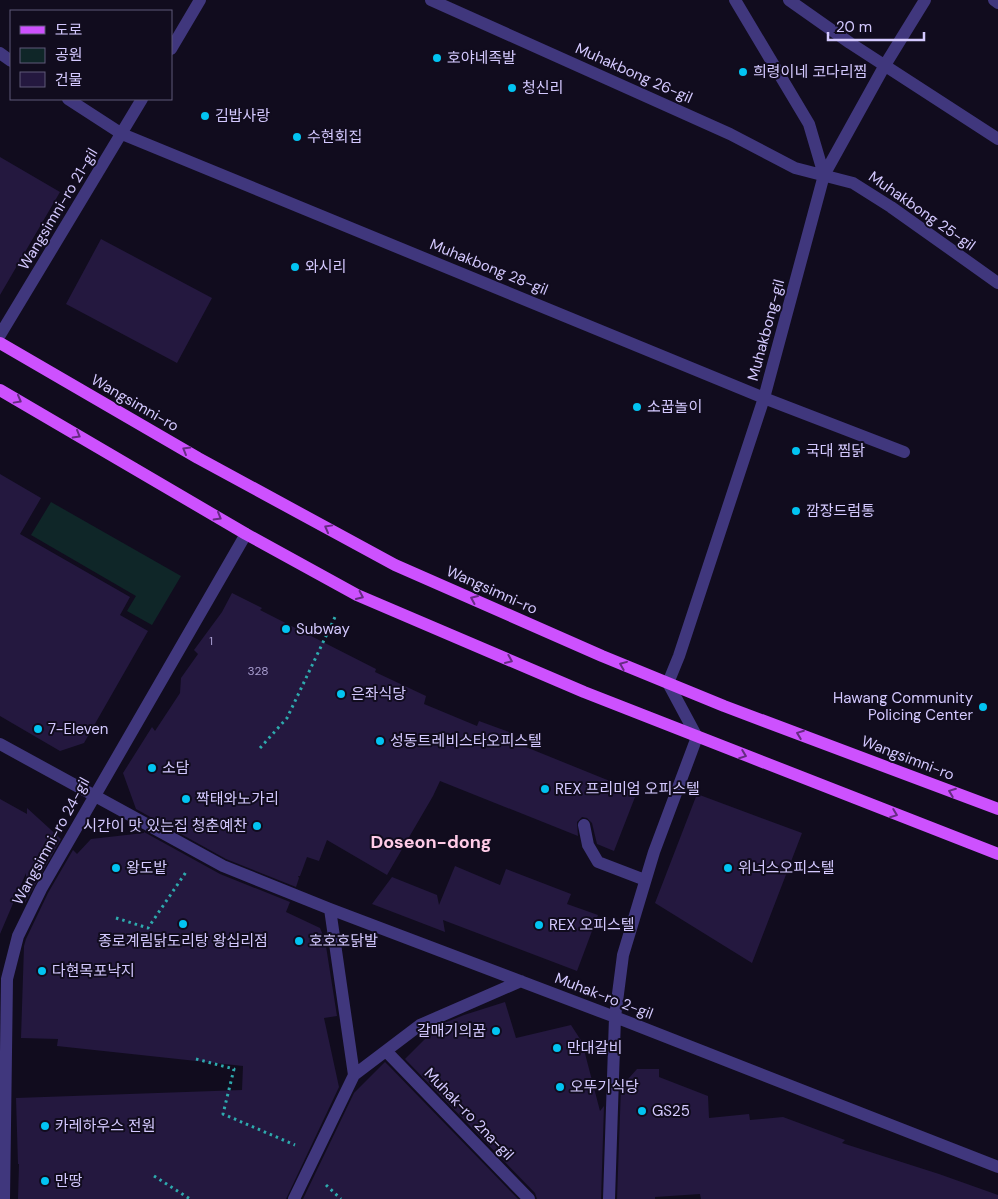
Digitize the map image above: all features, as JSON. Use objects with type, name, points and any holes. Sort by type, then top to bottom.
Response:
[{"type":"main road","name":"Wangsimni-ro","points":[[0,343],[198,458],[395,564],[602,656],[724,706],[998,809]]},
{"type":"main road","points":[[0,390],[246,534],[357,595],[584,692],[998,854]]},
{"type":"street","points":[[172,47],[200,0]]},
{"type":"street","name":"Muhakbong 26-gil","points":[[431,0],[730,134],[794,168],[824,174]]},
{"type":"street","points":[[735,0],[808,124],[824,174]]},
{"type":"street","points":[[789,0],[998,139]]},
{"type":"street","name":"Muhakbong-gil","points":[[668,683],[679,656],[764,398],[824,174],[885,65],[925,0]]},
{"type":"street","points":[[994,0],[998,3]]},
{"type":"street","name":"Muhakbong 28-gil","points":[[70,100],[122,134],[764,398],[904,452]]},
{"type":"street","name":"Wangsimni-ro 21-gil","points":[[0,335],[141,100]]},
{"type":"street","name":"Muhakbong 25-gil","points":[[824,174],[853,183],[891,207],[998,283]]},
{"type":"street","name":"Wangsimni-ro 24-gil","points":[[4,1199],[7,979],[18,936],[41,889],[246,534]]},
{"type":"street","points":[[609,1199],[615,1018],[623,955],[654,852],[697,737],[668,683]]},
{"type":"street","name":"Muhak-ro 2-gil","points":[[0,744],[223,866],[998,1167]]},
{"type":"street","points":[[584,825],[588,845],[598,862],[646,880]]},
{"type":"street","points":[[330,909],[354,1075]]},
{"type":"street","points":[[294,1199],[354,1075],[420,1025],[521,982]]},
{"type":"street","name":"Muhak-ro 2na-gil","points":[[386,1051],[528,1199]]},
{"type":"path","points":[[260,748],[287,718],[336,615]]},
{"type":"path","points":[[116,918],[148,928],[199,853]]},
{"type":"path","points":[[196,1059],[234,1069],[223,1114],[316,1155]]},
{"type":"path","points":[[154,1176],[190,1199]]},
{"type":"green space","points":[[51,502],[181,576],[152,625],[127,611],[136,596],[31,535]]},
{"type":"building","points":[[0,157],[60,192],[0,295]]},
{"type":"building","points":[[101,239],[212,298],[177,363],[66,304]]},
{"type":"building","points":[[0,474],[41,498],[20,534],[130,597],[120,615],[148,631],[84,743],[60,751],[0,716]]},
{"type":"building","points":[[232,593],[262,608],[260,610],[376,669],[375,672],[426,696],[424,704],[477,726],[479,721],[509,732],[506,739],[637,792],[614,851],[597,844],[592,823],[587,818],[582,817],[577,822],[578,836],[440,781],[387,875],[327,840],[319,861],[307,857],[300,876],[298,876],[296,887],[226,859],[136,809],[123,773],[152,727],[155,731],[180,693],[181,678],[198,654],[194,650],[222,612]]},
{"type":"building","name":"위너스오피스텔","points":[[697,794],[802,833],[752,963],[655,903]]},
{"type":"building","points":[[0,799],[27,814],[27,808],[61,839],[25,903],[26,873],[0,934]]},
{"type":"building","points":[[144,832],[220,874],[290,902],[286,912],[320,928],[325,940],[337,1016],[324,1018],[339,1087],[286,1199],[18,1199],[19,1164],[16,1098],[242,1090],[243,1066],[57,1046],[58,1039],[21,1038],[24,946],[48,893],[73,850],[77,854],[91,839]]},
{"type":"building","points":[[455,866],[500,885],[506,869],[571,894],[567,904],[598,915],[577,971],[443,920],[445,932],[372,904],[392,877],[437,895],[439,905]]},
{"type":"building","points":[[505,1002],[516,1038],[571,1025],[582,1042],[600,1111],[604,1106],[601,1199],[537,1199],[535,1193],[405,1059],[435,1029],[444,1025],[444,1023]]},
{"type":"building","points":[[385,1062],[518,1199],[303,1199],[354,1093]]},
{"type":"building","points":[[637,1069],[659,1069],[659,1077],[708,1096],[709,1118],[749,1114],[750,1120],[783,1117],[845,1140],[842,1143],[998,1195],[998,1199],[701,1199],[700,1194],[655,1197],[655,1199],[617,1199],[621,1087]]},
{"type":"place","name":"호야네족발","points":[[437,58]]},
{"type":"place","name":"희령이네 코다리찜","points":[[743,72]]},
{"type":"place","name":"청신리","points":[[512,88]]},
{"type":"place","name":"김밥사랑","points":[[205,116]]},
{"type":"place","name":"수현회집","points":[[297,137]]},
{"type":"place","name":"와시리","points":[[295,267]]},
{"type":"place","name":"소꿉놀이","points":[[637,407]]},
{"type":"place","name":"국대 찜닭","points":[[796,451]]},
{"type":"place","name":"깜장드럼통","points":[[796,511]]},
{"type":"place","name":"Subway","points":[[286,629]]},
{"type":"place","name":"은좌식당","points":[[341,694]]},
{"type":"place","name":"Hawang Community Policing Center","points":[[983,707]]},
{"type":"place","name":"7-Eleven","points":[[38,729]]},
{"type":"place","name":"성동트레비스타오피스텔","points":[[380,741]]},
{"type":"place","name":"소담","points":[[152,768]]},
{"type":"place","name":"REX 프리미엄 오피스텔","points":[[545,789]]},
{"type":"place","name":"짝태와노가리","points":[[186,799]]},
{"type":"place","name":"시간이 맛 있는집 청춘예찬","points":[[257,826]]},
{"type":"place","name":"왕도밭","points":[[116,868]]},
{"type":"place","name":"위너스오피스텔","points":[[728,868]]},
{"type":"place","name":"종로계림닭도리탕 왕십리점","points":[[183,924]]},
{"type":"place","name":"REX 오피스텔","points":[[539,925]]},
{"type":"place","name":"호호호닭발","points":[[299,941]]},
{"type":"place","name":"다현목포낙지","points":[[42,971]]},
{"type":"place","name":"갈매기의꿈","points":[[496,1031]]},
{"type":"place","name":"만대갈비","points":[[557,1048]]},
{"type":"place","name":"오뚜기식당","points":[[560,1087]]},
{"type":"place","name":"GS25","points":[[642,1111]]},
{"type":"place","name":"카레하우스 전원","points":[[45,1126]]},
{"type":"place","name":"만땅","points":[[45,1181]]},
{"type":"district","name":"Doseon-dong","points":[[431,842]]}]
